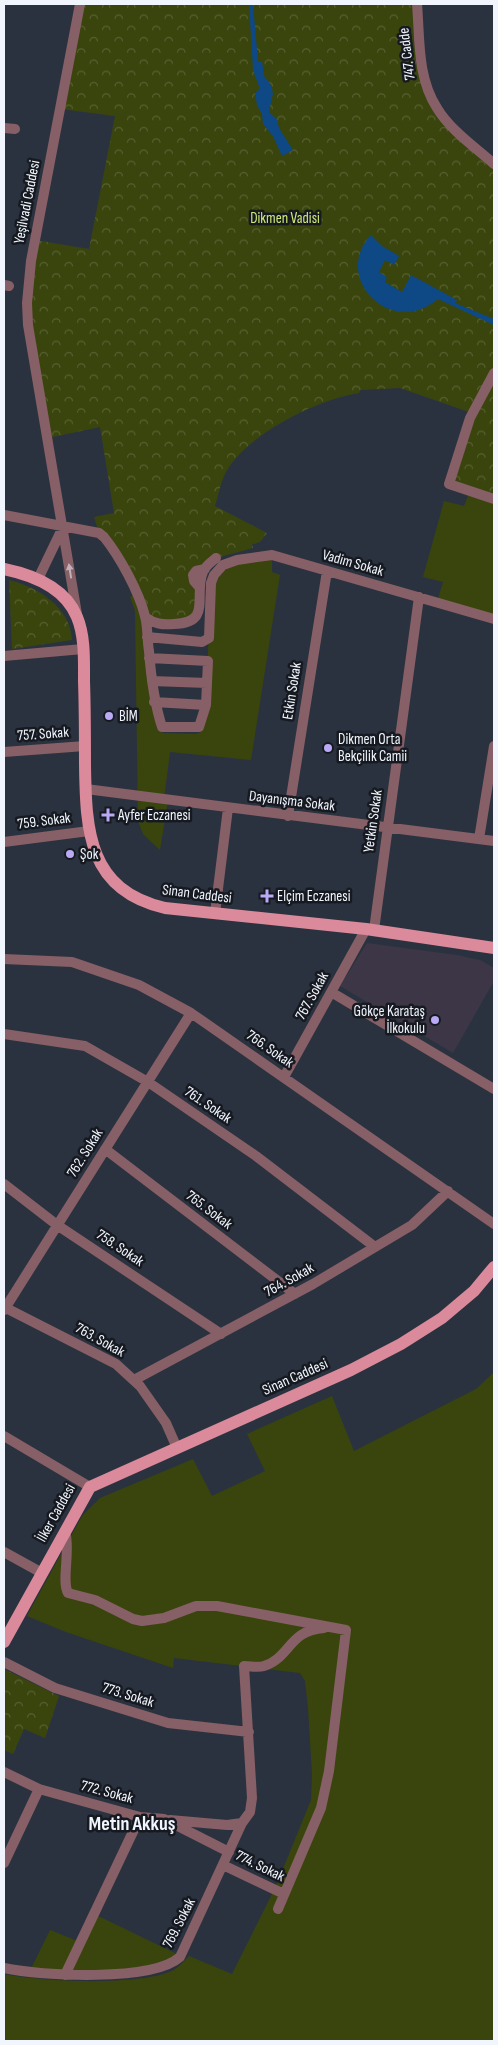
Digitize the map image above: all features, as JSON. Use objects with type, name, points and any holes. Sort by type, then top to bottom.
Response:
[{"type":"main road","name":"Sinan Caddesi","points":[[4,569],[38,579],[59,591],[77,617],[83,649],[86,789],[89,831],[92,846],[105,872],[128,894],[144,902],[165,908],[370,929],[494,948]]},
{"type":"main road","name":"Sinan Caddesi","points":[[90,1487],[401,1344],[442,1318],[474,1291],[494,1267]]},
{"type":"main road","name":"İlker Caddesi","points":[[4,1642],[90,1487]]},
{"type":"street","name":"Yeşilvadi Caddesi","points":[[77,617],[28,325],[27,303],[31,261],[80,4]]},
{"type":"street","name":"747. Cadde","points":[[417,4],[421,63],[429,94],[437,109],[448,122],[494,164]]},
{"type":"street","points":[[4,128],[15,129]]},
{"type":"street","points":[[494,373],[470,418],[449,484],[494,499]]},
{"type":"street","points":[[4,515],[99,533],[104,537],[136,593],[145,617],[154,702],[162,727],[199,727],[206,705],[208,661],[150,658]]},
{"type":"street","points":[[38,579],[63,526]]},
{"type":"street","name":"Vadim Sokak","points":[[147,637],[202,642],[209,638],[214,575],[223,566],[237,560],[266,555],[494,619]]},
{"type":"street","points":[[145,617],[160,625],[189,622],[194,619],[199,612],[200,588],[194,581],[193,576],[196,571],[205,569],[216,558]]},
{"type":"street","name":"Etkin Sokak","points":[[288,816],[326,571]]},
{"type":"street","name":"Yetkin Sokak","points":[[370,929],[387,828],[419,597]]},
{"type":"street","points":[[4,656],[83,649]]},
{"type":"street","points":[[152,682],[207,683]]},
{"type":"street","points":[[154,702],[206,705]]},
{"type":"street","name":"757. Sokak","points":[[4,752],[85,746]]},
{"type":"street","points":[[479,839],[494,746]]},
{"type":"street","name":"Dayanışma Sokak","points":[[86,789],[494,841]]},
{"type":"street","points":[[215,913],[228,808]]},
{"type":"street","name":"759. Sokak","points":[[4,842],[89,831]]},
{"type":"street","name":"767. Sokak","points":[[284,1077],[331,992],[370,929]]},
{"type":"street","name":"766. Sokak","points":[[4,959],[72,962],[139,985],[191,1013],[494,1224]]},
{"type":"street","points":[[331,992],[494,1089]]},
{"type":"street","name":"762. Sokak","points":[[4,1308],[191,1013]]},
{"type":"street","name":"761. Sokak","points":[[4,1034],[85,1046],[148,1082],[256,1156],[375,1247]]},
{"type":"street","name":"765. Sokak","points":[[105,1149],[295,1294]]},
{"type":"street","name":"758. Sokak","points":[[4,1184],[57,1225],[221,1334]]},
{"type":"street","name":"764. Sokak","points":[[134,1380],[295,1294],[412,1225],[448,1191]]},
{"type":"street","name":"763. Sokak","points":[[4,1308],[116,1364],[134,1380],[166,1423],[177,1448]]},
{"type":"street","name":"İlker Caddesi","points":[[4,1436],[90,1487]]},
{"type":"street","points":[[65,1531],[68,1544],[65,1582],[68,1592],[95,1600],[133,1619],[151,1620],[196,1606],[217,1606],[346,1630],[329,1771],[321,1808],[278,1909]]},
{"type":"street","points":[[4,1552],[42,1572]]},
{"type":"street","name":"769. Sokak","points":[[4,1968],[22,1972],[64,1975],[120,1973],[159,1969],[172,1964],[180,1957],[242,1823],[250,1812],[252,1798],[244,1666],[263,1666],[273,1662],[301,1634],[317,1628],[333,1627]]},
{"type":"street","name":"773. Sokak","points":[[4,1662],[55,1688],[168,1723],[249,1732]]},
{"type":"street","name":"772. Sokak","points":[[4,1772],[39,1789],[140,1817],[164,1819],[229,1852]]},
{"type":"street","points":[[4,1863],[39,1789]]},
{"type":"street","points":[[64,1975],[140,1817]]},
{"type":"street","points":[[164,1819],[227,1825],[242,1823]]},
{"type":"street","name":"774. Sokak","points":[[223,1865],[284,1894]]},
{"type":"shaded area","name":"Gökçe Karataş İlkokulu","points":[[367,943],[457,955],[480,960],[494,968],[494,981],[453,1053],[340,986]]},
{"type":"green space","name":"Dikmen Vadisi","points":[[80,4],[417,4],[421,63],[437,109],[494,164],[494,499],[449,484],[472,413],[400,388],[360,390],[359,393],[323,403],[303,411],[264,434],[233,461],[224,476],[215,506],[267,533],[260,542],[252,544],[253,548],[216,558],[207,565],[195,619],[153,622],[99,533],[94,517],[114,513],[100,427],[48,438],[28,325],[35,240],[89,249],[115,116],[61,109]]},
{"type":"green space","points":[[470,491],[494,499],[494,618],[437,602],[443,582],[423,577],[444,501],[464,506]]},
{"type":"green space","points":[[272,555],[272,572],[280,575],[251,760],[170,752],[164,799],[168,800],[160,850],[143,834],[138,821],[135,611],[130,597],[136,593],[145,617],[157,729],[163,733],[196,734],[201,732],[205,721],[211,583],[218,570]]},
{"type":"green space","points":[[9,580],[31,588],[51,601],[66,618],[72,640],[12,649]]},
{"type":"green space","points":[[494,1372],[494,2041],[4,2041],[4,1974],[65,1981],[136,1979],[172,1971],[189,1956],[232,1974],[276,1886],[311,1800],[312,1774],[308,1708],[305,1681],[300,1673],[174,1658],[173,1668],[66,1632],[27,1616],[82,1516],[100,1498],[193,1459],[212,1496],[265,1471],[247,1434],[332,1396],[354,1451],[476,1389]]},
{"type":"green space","points":[[4,1669],[59,1696],[45,1738],[24,1729],[13,1754],[4,1750]]},
{"type":"green space","points":[[94,1914],[181,1956],[159,1969],[29,1973],[50,1930],[80,1942]]},
{"type":"water","points":[[249,4],[253,4],[258,62],[262,61],[264,76],[270,83],[273,93],[269,112],[277,119],[279,128],[293,150],[282,156],[273,136],[263,124],[262,114],[257,105],[255,93],[260,89],[253,70]]},
{"type":"water","points":[[371,235],[382,246],[399,256],[394,265],[385,260],[379,272],[387,277],[385,282],[402,292],[411,275],[457,300],[455,303],[494,319],[494,325],[438,299],[420,309],[402,312],[386,307],[372,298],[362,284],[358,268],[360,251]]},
{"type":"place","name":"BİM","points":[[109,716]]},
{"type":"place","name":"Dikmen Orta Bekçilik Camii","points":[[328,748]]},
{"type":"place","name":"Ayfer Eczanesi","points":[[108,815]]},
{"type":"place","name":"Şok","points":[[70,854]]},
{"type":"place","name":"Elçim Eczanesi","points":[[267,896]]},
{"type":"place","name":"Gökçe Karataş İlkokulu","points":[[435,1020]]},
{"type":"district","name":"Metin Akkuş","points":[[132,1824]]}]
